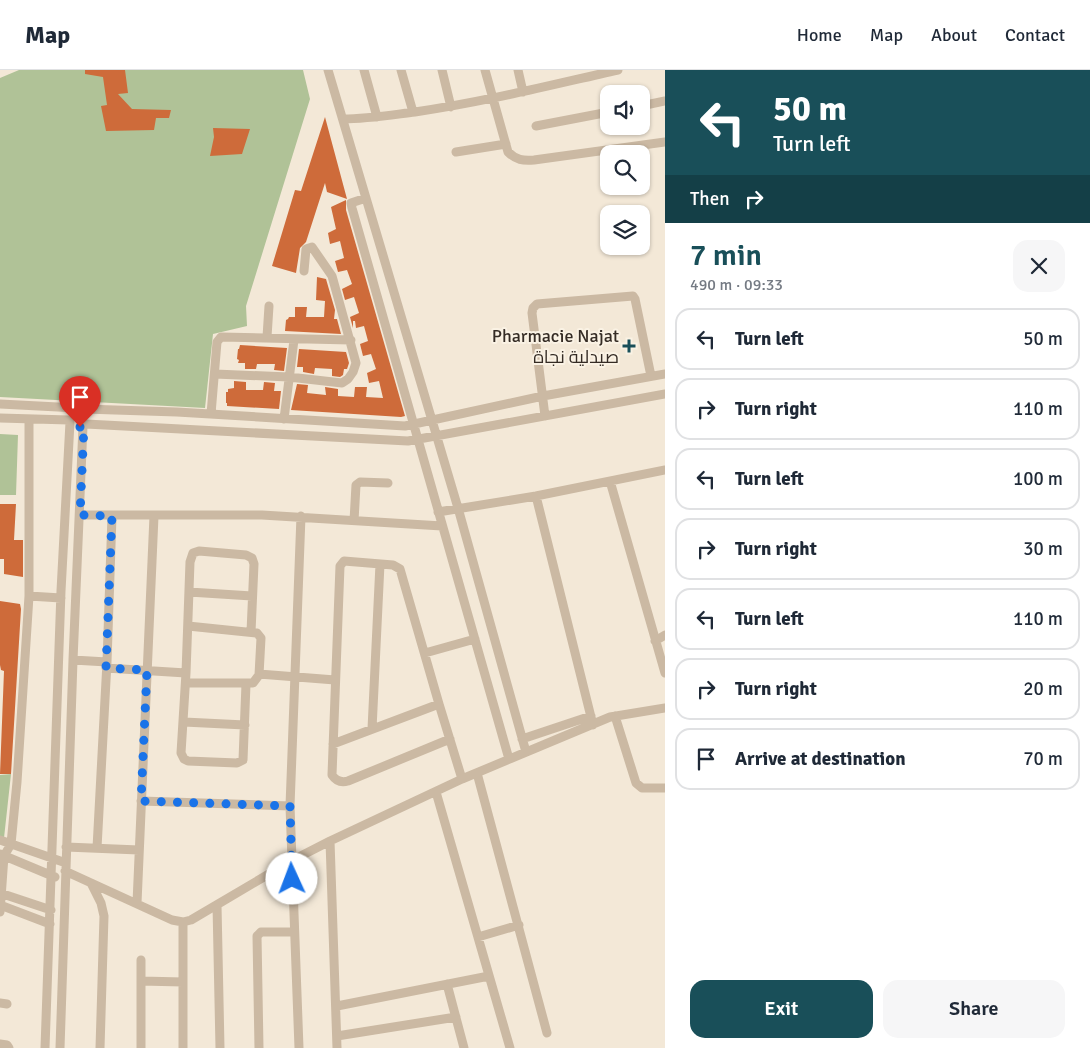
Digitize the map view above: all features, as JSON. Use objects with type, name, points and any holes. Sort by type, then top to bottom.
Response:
[{"type":"street","points":[[328,70],[458,508],[526,752]]},
{"type":"street","points":[[364,70],[377,117]]},
{"type":"street","points":[[401,70],[412,112]]},
{"type":"street","points":[[442,70],[451,107]]},
{"type":"street","points":[[485,70],[508,152],[520,160],[527,161],[665,142]]},
{"type":"street","points":[[518,70],[523,92]]},
{"type":"street","points":[[342,119],[377,117],[451,107],[618,70]]},
{"type":"street","points":[[650,104],[665,101]]},
{"type":"street","points":[[536,126],[600,114]]},
{"type":"street","points":[[456,152],[506,144]]},
{"type":"street","points":[[366,198],[351,203],[352,208],[509,759]]},
{"type":"street","points":[[214,374],[289,377],[342,383],[348,379],[356,364],[351,340],[332,276],[312,247],[306,250],[304,271]]},
{"type":"street","points":[[546,416],[532,313],[535,304],[541,302],[633,296],[652,376]]},
{"type":"street","points":[[267,337],[269,306]]},
{"type":"street","points":[[211,414],[217,342],[221,336],[267,337],[294,340],[351,340]]},
{"type":"street","points":[[291,435],[288,419],[289,377],[294,340]]},
{"type":"street","points":[[0,404],[177,412],[400,426],[543,396],[665,374]]},
{"type":"street","points":[[0,418],[69,421],[74,426],[177,429],[403,441],[437,437],[665,394]]},
{"type":"street","points":[[46,1048],[69,414],[80,408]]},
{"type":"street","points":[[60,1048],[76,591],[85,425],[88,414],[80,408]]},
{"type":"street","points":[[177,412],[177,429]]},
{"type":"street","points":[[0,912],[2,855],[11,844],[29,596],[29,419]]},
{"type":"street","points":[[438,512],[536,496],[665,470]]},
{"type":"street","points":[[610,480],[665,673]]},
{"type":"street","points":[[354,521],[356,485],[360,482],[388,483]]},
{"type":"street","points":[[536,496],[592,720]]},
{"type":"street","points":[[80,515],[301,516],[442,526]]},
{"type":"street","points":[[98,848],[112,516]]},
{"type":"street","points":[[137,903],[154,516]]},
{"type":"street","points":[[299,1048],[290,806],[301,516]]},
{"type":"street","points":[[246,684],[244,758],[242,761],[235,763],[188,761],[184,759],[182,755],[190,559],[193,553],[199,551],[227,553],[246,555],[252,558],[254,564],[251,632]]},
{"type":"street","points":[[450,739],[345,782],[337,781],[332,775],[340,566],[346,561],[395,565],[400,569],[424,653],[450,739],[462,780]]},
{"type":"street","points":[[372,729],[380,564]]},
{"type":"street","points":[[61,598],[69,588],[76,591]]},
{"type":"street","points":[[189,592],[252,596]]},
{"type":"street","points":[[29,596],[61,598]]},
{"type":"street","points":[[61,598],[68,610],[76,607]]},
{"type":"street","points":[[186,683],[246,684],[256,681],[259,674],[261,638],[256,633],[251,632],[188,626]]},
{"type":"street","points":[[655,641],[665,635]]},
{"type":"street","points":[[424,653],[474,639]]},
{"type":"street","points":[[73,660],[186,673]]},
{"type":"street","points":[[259,674],[336,680]]},
{"type":"street","points":[[333,744],[439,704]]},
{"type":"street","points":[[522,739],[592,720],[665,708]]},
{"type":"street","points":[[615,716],[636,783],[642,788],[665,788]]},
{"type":"street","points":[[0,840],[52,858],[91,883],[172,920],[182,922],[191,920],[330,841],[592,720]]},
{"type":"street","points":[[184,722],[245,725]]},
{"type":"street","points":[[477,773],[547,1033]]},
{"type":"street","points":[[436,792],[510,1048]]},
{"type":"street","points":[[141,801],[290,806]]},
{"type":"street","points":[[330,841],[338,1048]]},
{"type":"street","points":[[66,847],[139,850]]},
{"type":"street","points":[[2,855],[65,882]]},
{"type":"street","points":[[91,883],[101,903],[104,916],[100,1048]]},
{"type":"street","points":[[1,893],[50,910]]},
{"type":"street","points":[[0,905],[50,924]]},
{"type":"street","points":[[217,905],[220,1048]]},
{"type":"street","points":[[182,922],[183,1048]]},
{"type":"street","points":[[478,937],[519,925]]},
{"type":"street","points":[[259,1048],[257,936],[261,932],[294,932]]},
{"type":"street","points":[[141,960],[141,1048]]},
{"type":"street","points":[[337,1006],[488,976]]},
{"type":"street","points":[[141,981],[183,982]]},
{"type":"street","points":[[447,984],[456,1017],[461,1048]]},
{"type":"street","points":[[338,1036],[456,1017]]},
{"type":"street","points":[[0,1044],[9,1048]]},
{"type":"green space","points":[[19,70],[303,70],[310,99],[246,306],[247,326],[213,334],[205,408],[0,397],[0,78]]},
{"type":"green space","points":[[0,434],[18,435],[16,495],[0,495]]},
{"type":"green space","points":[[11,774],[4,838],[0,837],[0,775]]},
{"type":"building","points":[[85,70],[125,70],[128,93],[118,94],[132,109],[171,110],[169,118],[156,118],[154,130],[106,131],[101,106],[107,105],[103,77],[85,74]]},
{"type":"building","points":[[325,117],[347,199],[327,192],[325,183],[306,242],[300,248],[296,273],[272,266],[295,190],[301,191]]},
{"type":"building","points":[[213,128],[250,129],[242,154],[210,156],[214,137]]},
{"type":"building","points":[[346,200],[346,210],[405,416],[291,410],[297,384],[308,385],[307,393],[326,395],[325,387],[338,389],[338,396],[354,397],[355,387],[367,387],[366,397],[383,398],[379,381],[369,383],[367,373],[376,369],[371,354],[363,356],[360,344],[368,341],[364,326],[356,328],[355,321],[353,321],[353,328],[350,317],[359,313],[354,297],[345,300],[342,289],[352,284],[347,270],[338,272],[335,261],[344,258],[340,241],[330,244],[328,233],[336,229],[331,207]]},
{"type":"building","points":[[317,277],[326,279],[335,310],[334,319],[337,319],[341,334],[285,331],[286,320],[289,317],[295,317],[295,307],[307,307],[306,317],[324,317],[325,301],[316,300]]},
{"type":"building","points":[[240,345],[287,348],[284,371],[274,370],[275,364],[257,364],[256,369],[245,369],[245,363],[238,363],[239,360],[237,359]]},
{"type":"building","points":[[299,349],[346,352],[349,363],[347,369],[344,369],[343,375],[340,377],[332,376],[332,369],[315,368],[314,374],[303,372],[303,367],[297,367]]},
{"type":"building","points":[[234,381],[246,382],[246,390],[263,390],[264,382],[275,383],[274,391],[281,391],[279,409],[227,406],[226,392],[228,392],[228,389],[234,388]]},
{"type":"building","points":[[0,504],[16,504],[14,540],[23,540],[23,577],[4,574],[4,559],[0,559]]},
{"type":"building","points":[[0,601],[20,604],[21,609],[11,774],[0,774],[4,671],[1,670],[0,665]]},
{"type":"place","name":"Pharmacie Najat صيدلية نجاة","points":[[629,346]]},
{"type":"route","points":[[80,427],[84,426],[80,515],[112,516],[106,668],[147,670],[141,801],[290,806],[292,879]]}]
